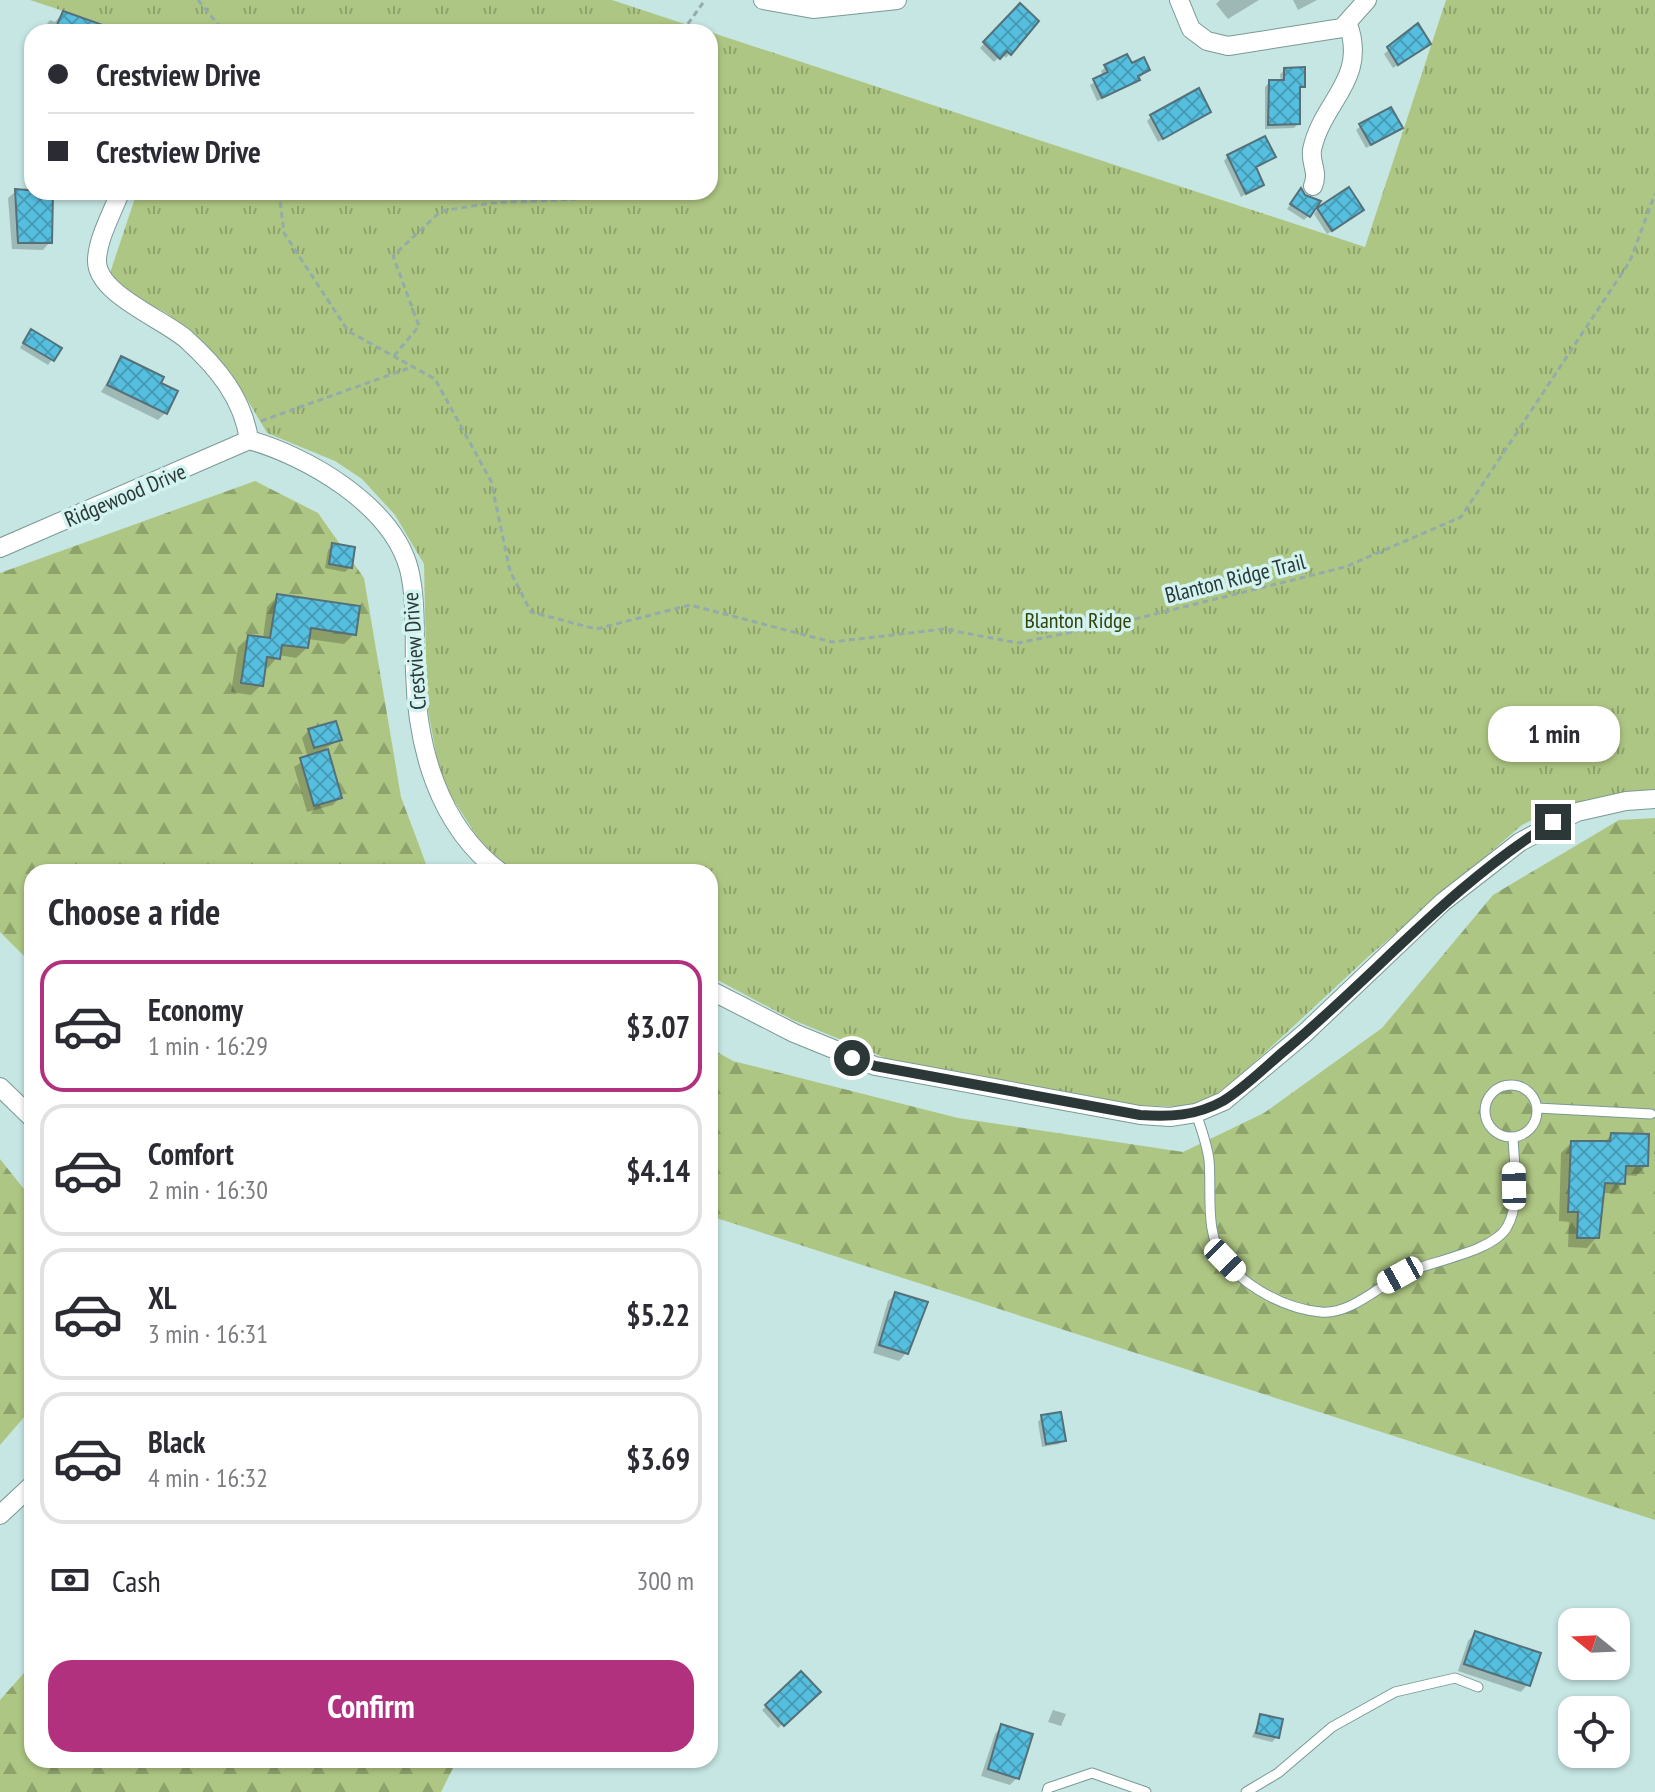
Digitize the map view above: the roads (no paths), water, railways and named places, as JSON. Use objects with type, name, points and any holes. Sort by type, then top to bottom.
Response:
[{"type":"street","points":[[763,0],[813,9],[897,0]]},
{"type":"street","points":[[1179,0],[1191,29],[1217,45],[1245,45],[1303,37],[1348,24],[1367,0]]},
{"type":"street","points":[[1313,186],[1317,176],[1312,149],[1355,53],[1348,24]]},
{"type":"street","points":[[117,200],[97,260],[103,281],[120,296],[164,323],[209,361],[228,384],[248,433]]},
{"type":"street","name":"Ridgewood Drive","points":[[0,548],[248,433]]},
{"type":"street","name":"Crestview Drive","points":[[248,433],[335,478],[368,509],[398,545],[408,568],[417,713],[431,768],[448,816],[462,837],[491,864]]},
{"type":"street","points":[[718,994],[828,1049],[875,1066],[1140,1115],[1170,1117],[1196,1113],[1224,1101],[1305,1033],[1443,902],[1510,848],[1553,822],[1577,812],[1626,801],[1655,799]]},
{"type":"street","points":[[0,1087],[24,1110]]},
{"type":"street","points":[[0,1515],[24,1492]]},
{"type":"lane","points":[[1514,1085],[1529,1092],[1537,1108],[1528,1131],[1513,1137],[1491,1127],[1485,1112],[1491,1095],[1505,1086],[1514,1085]]},
{"type":"lane","points":[[1537,1108],[1651,1114]]},
{"type":"lane","points":[[1196,1113],[1208,1156],[1214,1237],[1225,1260],[1259,1290],[1281,1301],[1321,1312],[1351,1304],[1400,1275],[1493,1242],[1506,1230],[1513,1214],[1513,1137]]},
{"type":"lane","points":[[1246,1792],[1278,1773],[1332,1727],[1395,1692],[1455,1678],[1478,1687]]},
{"type":"lane","points":[[1047,1792],[1048,1788],[1092,1773],[1146,1792]]},
{"type":"park label","name":"Blanton Ridge","points":[[1078,620]]}]
